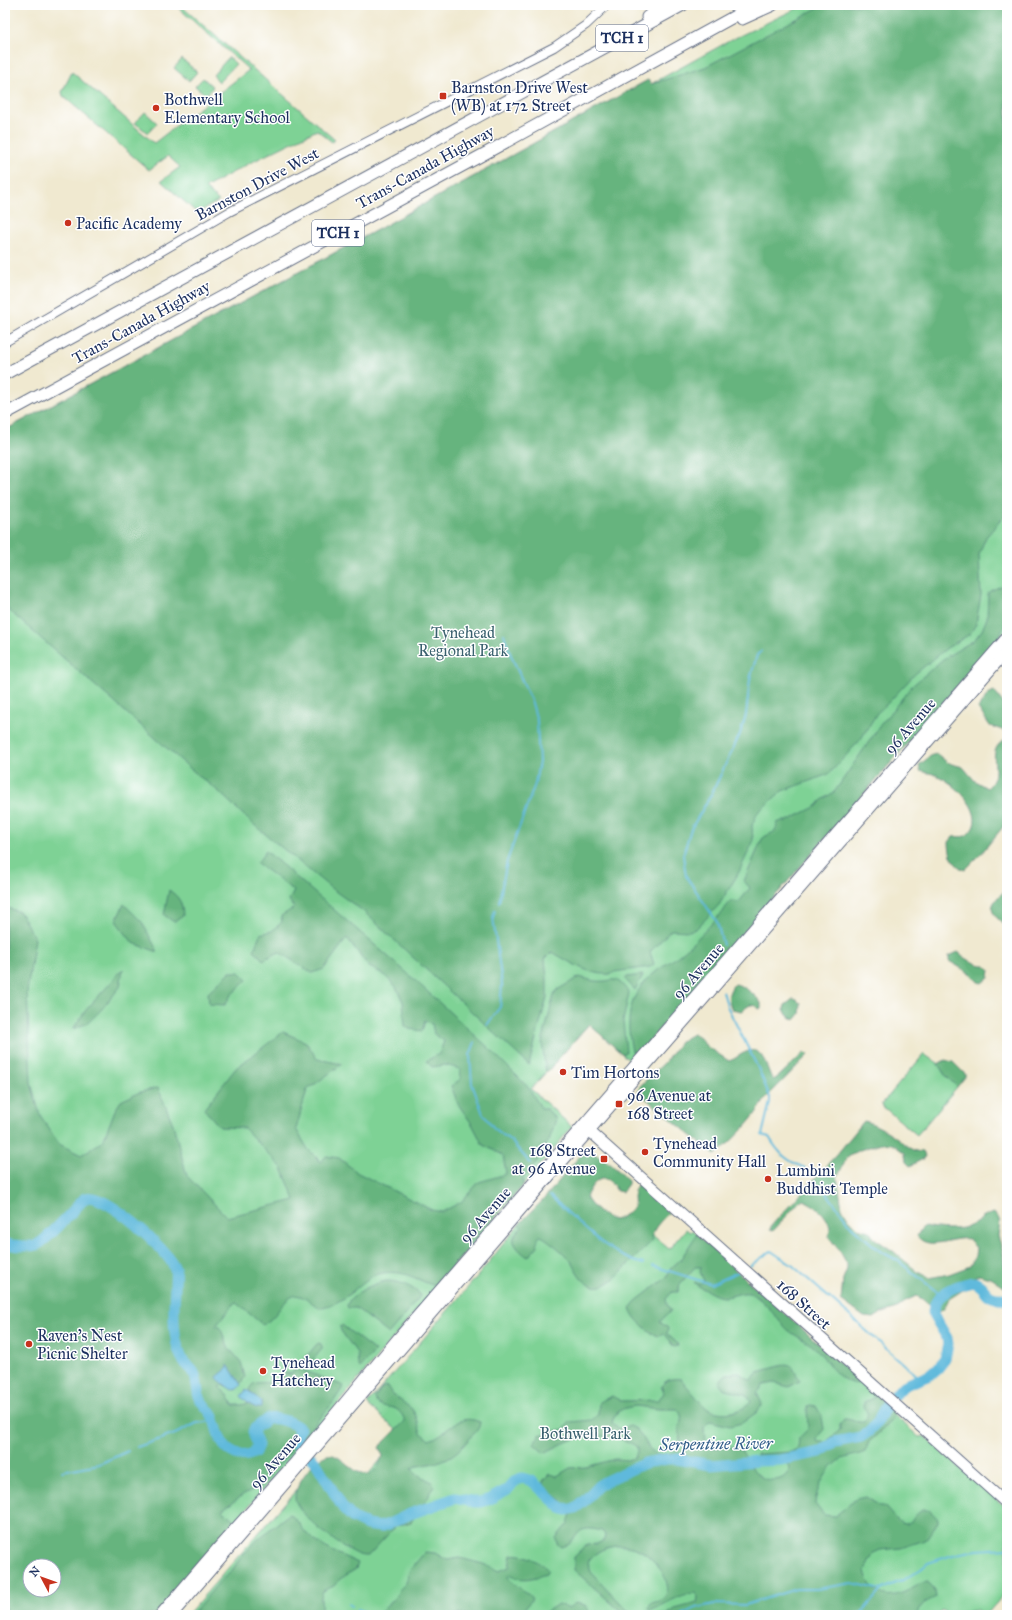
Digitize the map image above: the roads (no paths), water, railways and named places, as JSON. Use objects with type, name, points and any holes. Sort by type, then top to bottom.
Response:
[{"type":"highway","points":[[560,71],[666,5]]},
{"type":"highway","name":"Trans-Canada Highway","points":[[5,374],[683,5]]},
{"type":"highway","name":"Trans-Canada Highway","points":[[5,414],[479,157],[755,5]]},
{"type":"highway","points":[[670,51],[773,5]]},
{"type":"main road","name":"96 Avenue","points":[[160,1615],[221,1544],[315,1445],[1007,637]]},
{"type":"main road","name":"96 Avenue","points":[[586,1128],[1007,651]]},
{"type":"main road","name":"168 Street","points":[[586,1128],[1007,1504]]},
{"type":"main road","name":"96 Avenue","points":[[172,1615],[297,1465]]},
{"type":"street","name":"Barnston Drive West","points":[[5,342],[229,212],[484,83],[565,40],[586,25],[607,5]]},
{"type":"water","points":[[228,1365],[241,1385],[235,1390],[229,1388],[217,1377],[228,1368]]},
{"type":"water","points":[[246,1390],[261,1401],[261,1408],[253,1406],[241,1396]]},
{"type":"waterway","points":[[499,902],[507,861],[535,784],[539,762],[537,721],[532,703],[510,653],[504,634]]},
{"type":"waterway","points":[[723,945],[717,922],[686,876],[683,855],[691,829],[711,795],[740,734],[746,715],[750,679],[757,655],[761,651]]},
{"type":"waterway","points":[[487,1025],[500,1007],[502,985],[493,917],[495,910]]},
{"type":"waterway","points":[[723,991],[727,1006],[758,1068],[770,1097],[762,1135],[769,1137],[776,1148],[788,1160],[805,1168]]},
{"type":"waterway","points":[[475,1042],[470,1055],[472,1084],[483,1114],[494,1128],[511,1141],[531,1164]]},
{"type":"waterway","points":[[823,1188],[851,1226],[880,1251],[897,1260],[941,1295]]},
{"type":"waterway","points":[[550,1196],[593,1236],[605,1245],[617,1253],[643,1264]]},
{"type":"waterway","name":"Serpentine River","points":[[5,1244],[28,1246],[41,1243],[85,1198],[94,1198],[106,1203],[120,1212],[149,1236],[170,1260],[175,1269],[174,1322],[175,1337],[178,1348],[184,1362],[194,1373],[199,1397],[210,1411],[224,1445],[235,1454],[250,1454],[255,1452],[258,1445],[253,1432],[254,1429],[267,1419],[280,1419],[293,1424],[300,1429],[296,1444],[315,1461],[343,1508],[353,1518],[367,1525],[380,1527],[410,1514],[455,1498],[481,1502],[490,1499],[508,1489],[516,1480],[522,1478],[532,1481],[561,1508],[567,1510],[575,1508],[582,1503],[598,1486],[606,1481],[645,1463],[667,1459],[677,1459],[711,1465],[780,1460],[820,1452],[835,1442],[861,1437],[877,1423],[886,1405]]},
{"type":"waterway","points":[[750,1266],[771,1251],[792,1265],[921,1379]]},
{"type":"waterway","points":[[653,1266],[711,1284],[738,1272]]},
{"type":"waterway","name":"Serpentine River","points":[[895,1395],[903,1386],[930,1375],[945,1359],[948,1344],[947,1338],[933,1314],[934,1307],[941,1295],[960,1285],[974,1282],[979,1284],[989,1295],[993,1297],[1007,1298]]},
{"type":"waterway","points":[[137,1447],[175,1434],[197,1423],[215,1421]]},
{"type":"waterway","points":[[62,1471],[99,1464],[128,1451]]},
{"type":"waterway","points":[[681,1615],[696,1608],[714,1604],[745,1605],[796,1589],[817,1589],[852,1583],[881,1590],[903,1580],[928,1563],[956,1554],[977,1550],[1007,1548]]},
{"type":"waterway","points":[[860,1615],[881,1590]]},
{"type":"waterway","points":[[358,1609],[370,1615]]},
{"type":"place","name":"Barnston Drive West (WB) at 172 Street","points":[[443,96]]},
{"type":"place","name":"Bothwell Elementary School","points":[[156,108]]},
{"type":"place","name":"Pacific Academy","points":[[68,223]]},
{"type":"place","name":"Tim Hortons","points":[[563,1072]]},
{"type":"place","name":"96 Avenue at 168 Street","points":[[619,1104]]},
{"type":"place","name":"Tynehead Community Hall","points":[[645,1152]]},
{"type":"place","name":"168 Street at 96 Avenue","points":[[604,1159]]},
{"type":"place","name":"Lumbini Buddhist Temple","points":[[768,1179]]},
{"type":"place","name":"Raven's Nest Picnic Shelter","points":[[29,1344]]},
{"type":"place","name":"Tynehead Hatchery","points":[[263,1371]]},
{"type":"park label","name":"Tynehead Regional Park","points":[[463,641]]},
{"type":"park label","name":"Bothwell Park","points":[[585,1433]]}]
